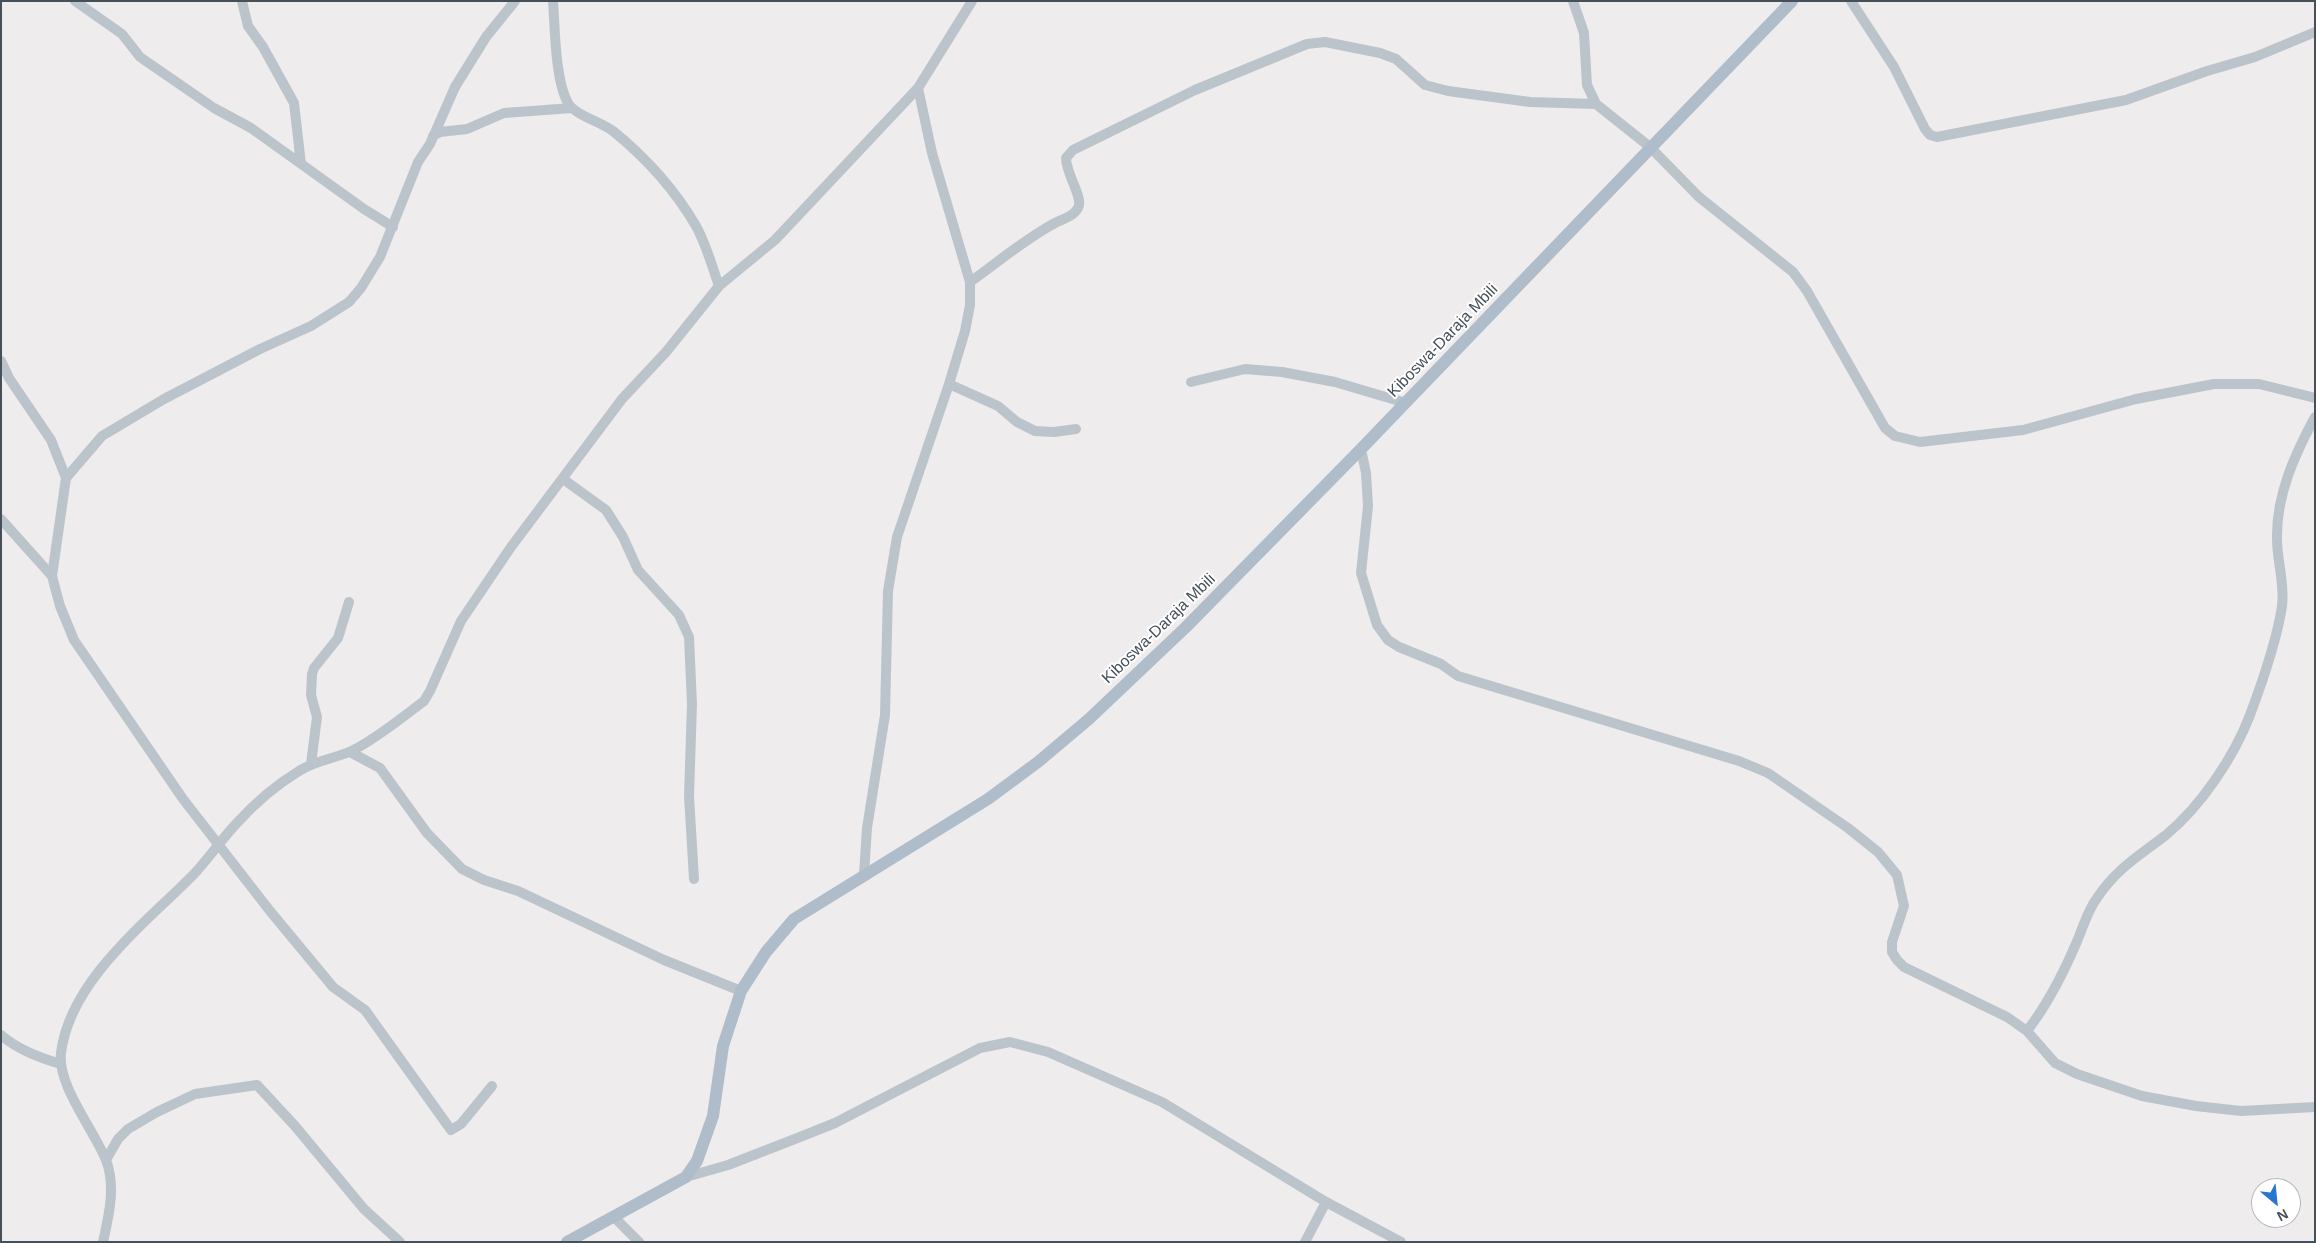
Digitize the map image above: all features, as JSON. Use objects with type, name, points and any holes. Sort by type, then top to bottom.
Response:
[{"type":"main road","name":"Kiboswa-Daraja Mbili","points":[[686,1177],[697,1161],[713,1116],[723,1046],[741,991],[766,952],[794,919],[988,799],[1038,762],[1089,719],[1186,628],[1406,403],[1792,1]]},
{"type":"main road","points":[[567,1242],[686,1177]]},
{"type":"street","points":[[75,1],[122,34],[140,57],[214,108],[251,128],[392,227]]},
{"type":"street","points":[[242,1],[248,26],[264,47],[294,103],[301,164]]},
{"type":"street","points":[[66,478],[102,436],[111,430],[223,367],[311,326],[349,302],[361,288],[380,257],[418,162],[433,136],[455,87],[486,37],[515,1]]},
{"type":"street","points":[[553,1],[555,41],[561,80],[568,102],[572,108],[611,130],[660,177],[696,227],[719,286]]},
{"type":"street","points":[[103,1242],[110,1209],[110,1180],[106,1160],[76,1104],[61,1064],[61,1053],[70,1020],[97,976],[139,924],[194,874],[235,825],[265,797],[300,770],[311,764],[350,752],[424,700],[430,691],[460,621],[512,547],[622,399],[666,352],[719,286],[775,240],[812,198],[918,88],[972,1]]},
{"type":"street","points":[[1573,1],[1584,32],[1587,85],[1596,104],[1650,148],[1699,197],[1793,272],[1807,291],[1885,428],[1895,436],[1908,441],[1920,442],[2023,430],[2136,399],[2214,384],[2259,384],[2315,398]]},
{"type":"street","points":[[1852,1],[1894,67],[1925,129],[1930,135],[1937,137],[2126,100],[2207,71],[2255,58],[2315,32]]},
{"type":"street","points":[[970,282],[1044,229],[1078,209],[1080,202],[1066,166],[1066,158],[1073,150],[1195,90],[1307,44],[1325,42],[1396,58],[1425,84],[1448,91],[1530,102],[1596,104]]},
{"type":"street","points":[[864,874],[867,828],[885,715],[888,591],[892,560],[908,498],[949,384],[965,331],[970,305],[970,282],[932,153],[918,88]]},
{"type":"street","points":[[433,136],[440,132],[467,129],[504,113],[572,108]]},
{"type":"street","points":[[1,361],[9,378],[51,440],[66,478],[52,576],[60,606],[74,640],[183,799],[334,987],[365,1010],[451,1130],[461,1124],[492,1086]]},
{"type":"street","points":[[1191,382],[1245,369],[1282,372],[1335,382],[1406,403]]},
{"type":"street","points":[[949,384],[998,406],[1017,422],[1035,431],[1054,432],[1076,429]]},
{"type":"street","points":[[2027,1031],[2058,984],[2095,899],[2119,870],[2167,834],[2195,805],[2230,759],[2249,717],[2260,686],[2282,606],[2277,538],[2288,474],[2298,448],[2315,417]]},
{"type":"street","points":[[1361,449],[1368,489],[1361,577],[1377,625],[1388,640],[1399,647],[1442,664],[1458,676],[1739,761],[1768,773],[1848,828],[1878,852],[1897,875],[1904,906],[1892,942],[1892,952],[1896,960],[1904,967],[2007,1017],[2027,1031],[2055,1063],[2078,1074],[2142,1096],[2196,1106],[2241,1111],[2315,1107]]},
{"type":"street","points":[[563,479],[606,510],[623,538],[638,570],[679,615],[689,637],[692,704],[689,796],[694,879]]},
{"type":"street","points":[[1,519],[52,576]]},
{"type":"street","points":[[311,764],[317,717],[311,695],[312,674],[314,668],[338,638],[349,602]]},
{"type":"street","points":[[350,752],[380,768],[427,833],[462,868],[484,880],[518,891],[664,960],[741,991]]},
{"type":"street","points":[[1,1035],[22,1049],[61,1064]]},
{"type":"street","points":[[686,1177],[728,1165],[835,1123],[980,1048],[1010,1042],[1048,1052],[1162,1102],[1326,1202],[1402,1242]]},
{"type":"street","points":[[106,1160],[118,1139],[128,1129],[157,1112],[195,1094],[235,1090],[257,1085],[295,1126],[364,1209],[400,1242]]},
{"type":"street","points":[[1305,1242],[1326,1202]]},
{"type":"street","points":[[613,1216],[640,1242]]}]
